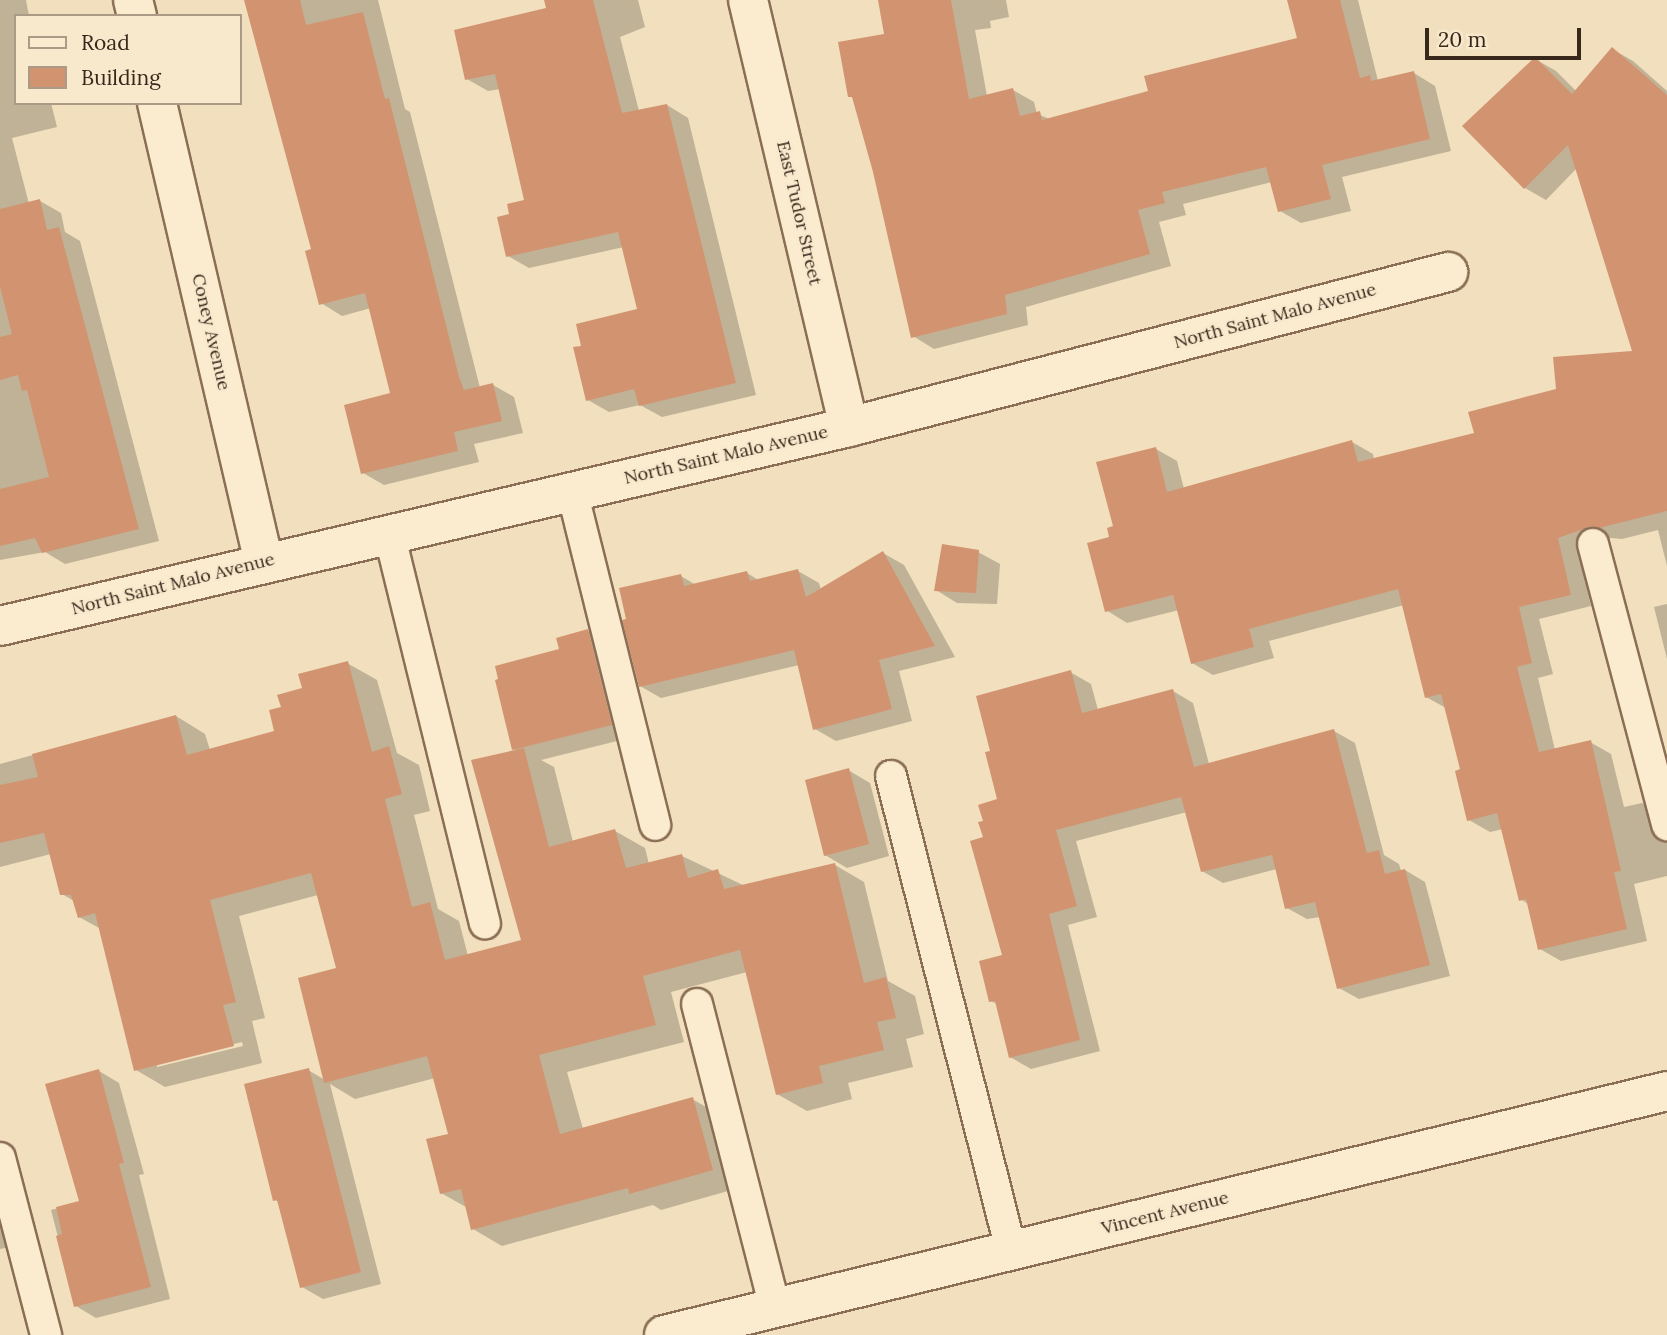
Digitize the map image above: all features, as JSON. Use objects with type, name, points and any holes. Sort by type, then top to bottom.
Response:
[{"type":"street","name":"East Tudor Street","points":[[748,0],[849,427]]},
{"type":"street","name":"Coney Avenue","points":[[157,105],[264,562]]},
{"type":"street","name":"North Saint Malo Avenue","points":[[0,626],[849,427],[1448,272]]},
{"type":"street","name":"Vincent Avenue","points":[[664,1335],[1667,1091]]},
{"type":"lane","points":[[572,491],[655,825]]},
{"type":"lane","points":[[389,533],[485,923]]},
{"type":"lane","points":[[1593,544],[1667,825]]},
{"type":"lane","points":[[891,776],[1011,1251]]},
{"type":"lane","points":[[697,1004],[775,1308]]},
{"type":"lane","points":[[0,1158],[46,1335]]},
{"type":"building","points":[[244,0],[300,0],[306,25],[363,12],[385,99],[389,98],[459,377],[464,390],[493,383],[502,421],[454,432],[458,451],[361,474],[344,405],[390,393],[365,293],[319,305],[305,251],[311,249]]},
{"type":"building","points":[[544,0],[593,0],[622,113],[667,104],[736,383],[639,406],[634,389],[586,401],[573,347],[581,346],[576,324],[637,309],[618,232],[506,257],[497,217],[509,214],[507,204],[524,200],[495,74],[465,80],[454,30],[546,8]]},
{"type":"building","points":[[878,0],[951,0],[969,99],[1013,88],[1020,116],[1040,111],[1042,120],[1148,91],[1144,76],[1297,38],[1287,0],[1340,0],[1360,78],[1370,75],[1371,81],[1414,71],[1430,139],[1322,165],[1331,199],[1278,212],[1266,167],[1162,192],[1165,203],[1138,210],[1150,254],[1005,295],[1007,314],[911,338],[873,172],[852,97],[848,97],[838,42],[884,34]]},
{"type":"building","points":[[1612,47],[1667,95],[1667,511],[1599,528],[1589,527],[1558,538],[1571,595],[1519,607],[1532,663],[1517,667],[1539,752],[1591,740],[1621,871],[1614,872],[1627,929],[1538,950],[1526,899],[1519,901],[1497,813],[1467,821],[1455,771],[1460,769],[1441,694],[1425,698],[1398,589],[1249,629],[1254,647],[1191,664],[1173,595],[1105,612],[1087,543],[1109,537],[1107,528],[1113,526],[1096,462],[1156,447],[1167,492],[1352,440],[1358,462],[1474,433],[1468,412],[1556,389],[1553,357],[1632,351],[1568,145],[1524,189],[1462,126],[1535,57],[1572,94]]},
{"type":"building","points":[[40,199],[47,230],[59,227],[139,529],[42,553],[35,538],[0,546],[0,489],[49,477],[27,390],[22,391],[18,375],[0,380],[0,337],[12,334],[0,287],[0,209]]},
{"type":"building","points":[[942,544],[979,550],[976,593],[934,591]]},
{"type":"building","points":[[883,551],[935,646],[879,660],[892,709],[813,730],[794,650],[639,687],[622,620],[626,619],[619,588],[681,574],[684,586],[747,571],[750,581],[798,569],[806,597]]},
{"type":"building","points":[[588,629],[612,725],[512,750],[495,680],[498,679],[495,666],[559,649],[556,638]]},
{"type":"building","points":[[348,661],[372,752],[389,746],[402,794],[385,799],[412,907],[430,902],[445,960],[521,940],[471,760],[524,748],[549,847],[615,829],[626,868],[682,854],[688,878],[718,869],[724,889],[835,863],[864,983],[886,977],[896,1018],[877,1022],[884,1050],[819,1066],[823,1083],[776,1095],[740,950],[643,976],[656,1025],[539,1055],[560,1134],[693,1097],[713,1170],[629,1194],[628,1188],[471,1230],[461,1189],[440,1194],[426,1139],[448,1134],[427,1056],[324,1083],[298,978],[336,968],[311,873],[210,900],[236,1002],[223,1005],[234,1046],[134,1071],[95,913],[78,918],[71,895],[60,895],[44,833],[0,843],[0,785],[38,777],[32,754],[176,715],[187,755],[274,731],[269,710],[281,707],[277,695],[302,688],[298,674]]},
{"type":"building","points":[[1071,670],[1082,713],[1173,689],[1194,767],[1334,729],[1367,853],[1379,850],[1385,874],[1405,869],[1430,965],[1337,989],[1315,902],[1285,909],[1272,855],[1201,872],[1181,797],[1056,830],[1077,906],[1049,914],[1080,1040],[1009,1058],[995,1001],[989,1002],[979,961],[1002,955],[970,841],[983,837],[978,822],[983,821],[978,805],[997,799],[985,752],[990,751],[976,696]]},
{"type":"building","points":[[849,768],[869,844],[824,856],[805,780]]},
{"type":"building","points":[[309,1068],[361,1272],[300,1288],[277,1200],[273,1201],[244,1084]]},
{"type":"building","points":[[99,1069],[124,1163],[119,1164],[151,1287],[74,1307],[56,1236],[62,1234],[56,1207],[79,1201],[45,1084]]}]
